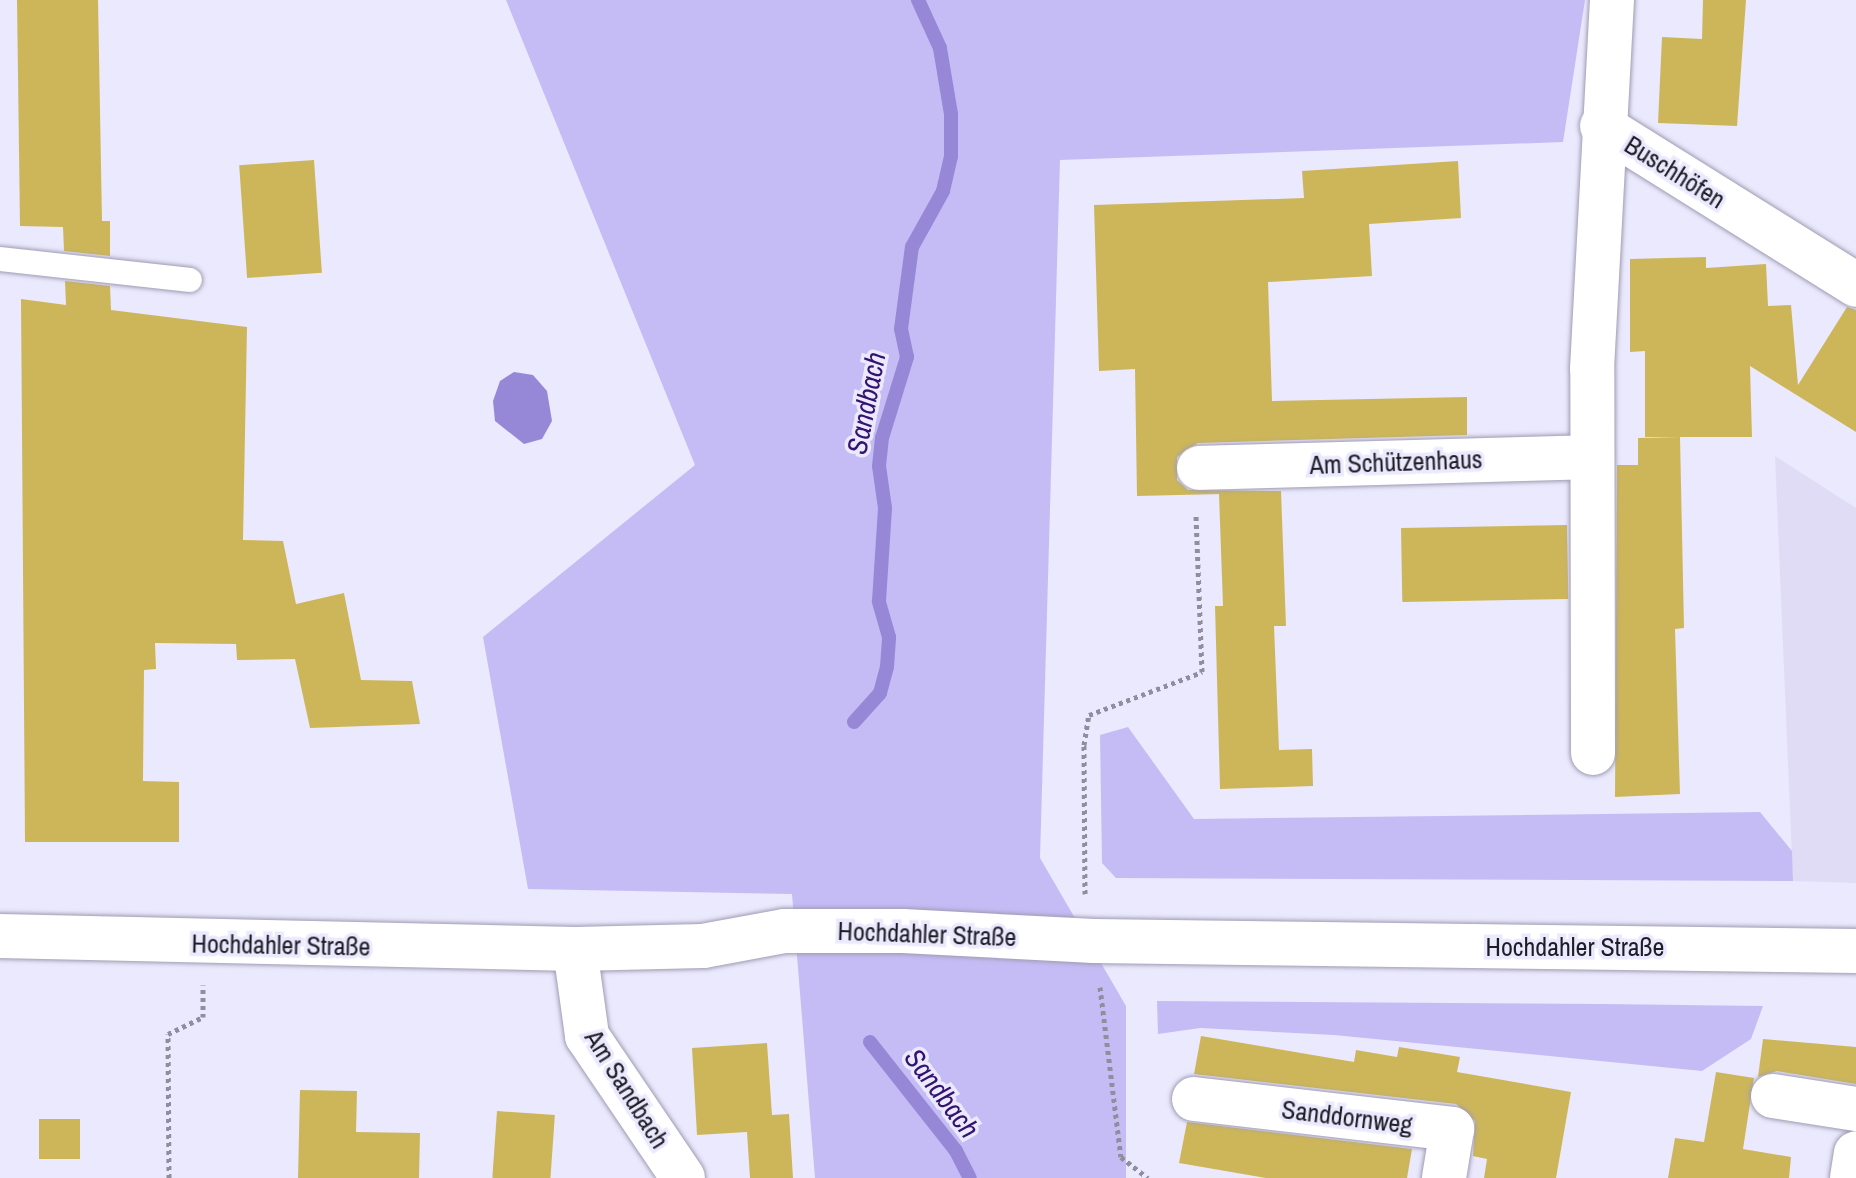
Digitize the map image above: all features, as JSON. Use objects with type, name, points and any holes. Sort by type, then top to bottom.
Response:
[{"type":"street","name":"Buschhöfen","points":[[1612,0],[1602,126],[1856,285]]},
{"type":"street","points":[[1593,753],[1592,457],[1602,126]]},
{"type":"street","name":"Am Schützenhaus","points":[[1199,468],[1592,457]]},
{"type":"street","name":"Hochdahler Straße","points":[[0,936],[203,943],[575,949],[703,946],[784,931],[1094,941],[1856,951]]},
{"type":"street","name":"Am Sandbach","points":[[575,949],[587,1036],[683,1178]]},
{"type":"street","points":[[1773,1096],[1856,1109]]},
{"type":"street","name":"Sanddornweg","points":[[1194,1099],[1452,1129],[1444,1178]]},
{"type":"street","points":[[1852,1178],[1856,1153]]},
{"type":"lane","points":[[0,259],[190,280]]},
{"type":"path","points":[[1148,1178],[1121,1157],[1094,941],[1085,897],[1084,745],[1089,715],[1202,672],[1195,504],[1199,468]]},
{"type":"path","points":[[169,1178],[168,1034],[203,1017],[203,943]]},
{"type":"shaded area","points":[[506,0],[1585,0],[1563,142],[1060,160],[1040,858],[1126,1006],[1126,1178],[815,1178],[792,894],[528,889],[483,637],[695,465]]},
{"type":"shaded area","points":[[514,372],[533,375],[547,391],[552,421],[542,439],[524,444],[495,421],[493,401],[500,381]]},
{"type":"shaded area","points":[[1775,456],[1856,508],[1856,883],[1793,881]]},
{"type":"shaded area","points":[[1128,727],[1194,819],[1760,812],[1792,851],[1793,881],[1116,878],[1102,863],[1100,735]]},
{"type":"shaded area","points":[[1157,1001],[1763,1006],[1751,1039],[1702,1071],[1334,1035],[1200,1028],[1158,1034]]},
{"type":"building","points":[[17,0],[98,0],[102,221],[110,221],[110,256],[64,251],[63,227],[20,226]]},
{"type":"building","points":[[1703,0],[1746,0],[1737,126],[1658,123],[1662,37],[1702,39]]},
{"type":"building","points":[[314,160],[322,273],[247,278],[239,165]]},
{"type":"building","points":[[1458,161],[1461,218],[1369,224],[1372,276],[1268,282],[1272,401],[1467,397],[1467,435],[1198,443],[1177,457],[1177,480],[1188,490],[1281,491],[1286,626],[1274,626],[1279,750],[1312,749],[1313,786],[1220,789],[1215,606],[1223,606],[1219,494],[1137,496],[1135,369],[1099,371],[1094,205],[1304,198],[1302,171]]},
{"type":"building","points":[[1706,257],[1706,268],[1766,264],[1768,306],[1791,305],[1798,385],[1847,307],[1856,310],[1856,432],[1750,366],[1752,437],[1645,437],[1645,351],[1630,352],[1630,259]]},
{"type":"building","points":[[65,281],[110,286],[111,310],[247,327],[243,540],[283,541],[296,604],[344,593],[361,680],[412,681],[420,724],[310,728],[295,659],[237,660],[236,644],[155,643],[156,669],[144,670],[143,781],[179,782],[179,842],[25,842],[21,299],[66,305]]},
{"type":"building","points":[[1680,437],[1684,628],[1675,629],[1680,794],[1615,797],[1617,465],[1638,465],[1638,438]]},
{"type":"building","points":[[1567,525],[1568,599],[1402,602],[1401,528]]},
{"type":"building","points":[[1201,1036],[1354,1062],[1356,1050],[1397,1057],[1399,1047],[1460,1057],[1457,1072],[1571,1092],[1556,1178],[1484,1178],[1487,1159],[1473,1156],[1475,1121],[1456,1104],[1194,1074]]},
{"type":"building","points":[[1763,1039],[1856,1047],[1856,1084],[1777,1071],[1758,1077]]},
{"type":"building","points":[[767,1043],[772,1115],[789,1114],[793,1178],[750,1178],[747,1132],[697,1135],[692,1048]]},
{"type":"building","points":[[1716,1072],[1754,1078],[1743,1149],[1791,1157],[1789,1178],[1668,1178],[1675,1138],[1704,1142]]},
{"type":"building","points":[[300,1090],[357,1091],[356,1132],[420,1133],[419,1178],[298,1178]]},
{"type":"building","points":[[497,1111],[555,1115],[550,1178],[492,1178]]},
{"type":"building","points":[[39,1119],[80,1119],[80,1159],[39,1159]]},
{"type":"building","points":[[1187,1122],[1412,1149],[1407,1178],[1266,1178],[1179,1163]]},
{"type":"waterway","name":"Sandbach","points":[[854,722],[880,693],[887,667],[889,637],[879,601],[885,508],[879,466],[882,438],[907,357],[901,329],[912,247],[943,191],[951,156],[951,114],[940,48],[918,0]]},
{"type":"waterway","name":"Sandbach","points":[[870,1042],[956,1151],[970,1178]]}]
